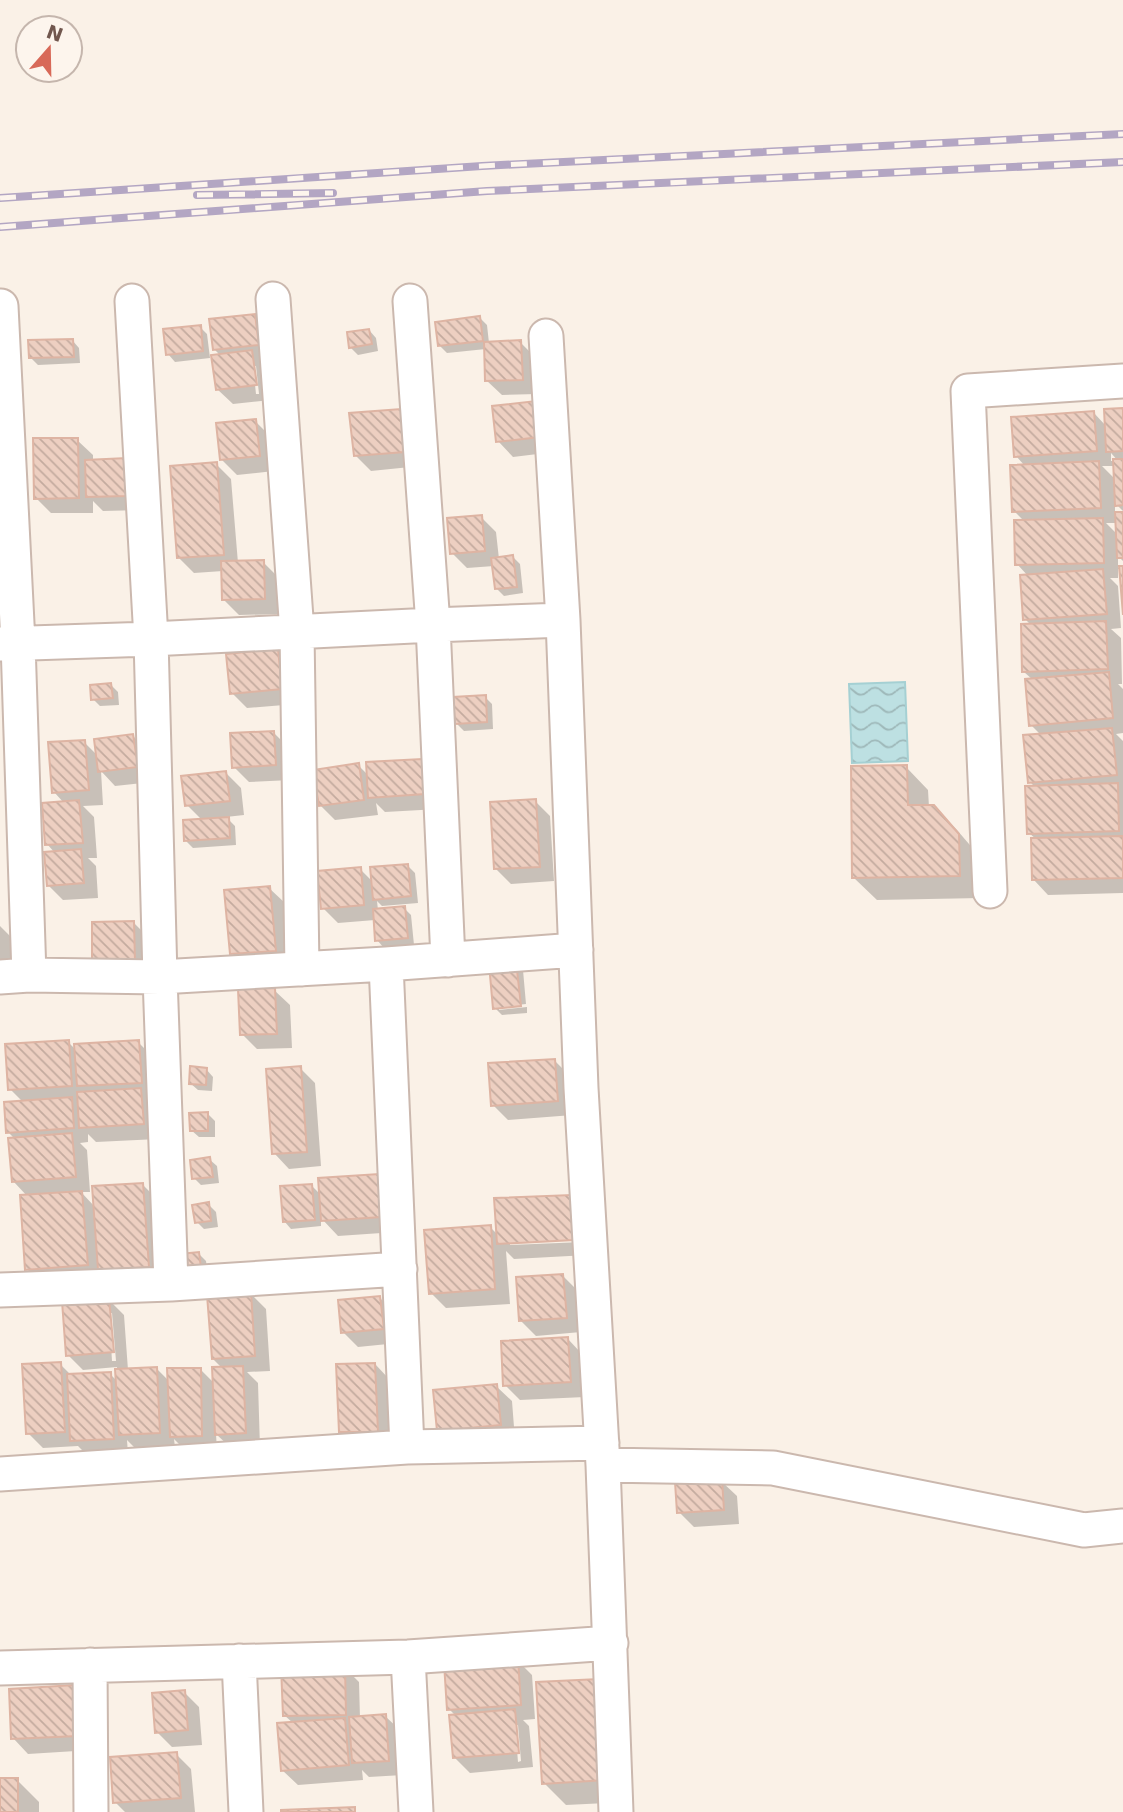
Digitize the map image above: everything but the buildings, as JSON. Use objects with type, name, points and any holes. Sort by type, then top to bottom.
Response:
[{"type":"street","points":[[273,299],[296,632],[302,969]]},
{"type":"street","points":[[132,301],[150,639],[171,1284]]},
{"type":"street","points":[[410,301],[433,625],[448,960]]},
{"type":"street","points":[[1,306],[15,976],[160,976],[386,964],[576,950]]},
{"type":"street","points":[[547,336],[563,620],[582,1102],[603,1454],[616,1812]]},
{"type":"street","points":[[990,891],[968,391],[1123,381]]},
{"type":"street","points":[[9,643],[563,620]]},
{"type":"street","points":[[386,964],[407,1447]]},
{"type":"street","points":[[0,1290],[171,1284],[400,1269]]},
{"type":"street","points":[[0,1474],[407,1447],[603,1454],[773,1468],[1084,1530],[1123,1526]]},
{"type":"street","points":[[0,1668],[408,1657],[611,1643]]},
{"type":"street","points":[[408,1657],[416,1812]]},
{"type":"street","points":[[239,1661],[246,1812]]},
{"type":"street","points":[[90,1665],[91,1812]]},
{"type":"water","points":[[905,682],[908,761],[852,763],[849,684]]},
{"type":"railway","points":[[0,198],[482,166],[1123,134]]},
{"type":"railway","points":[[0,227],[487,191],[1123,162]]},
{"type":"railway","points":[[197,195],[333,193]]}]
